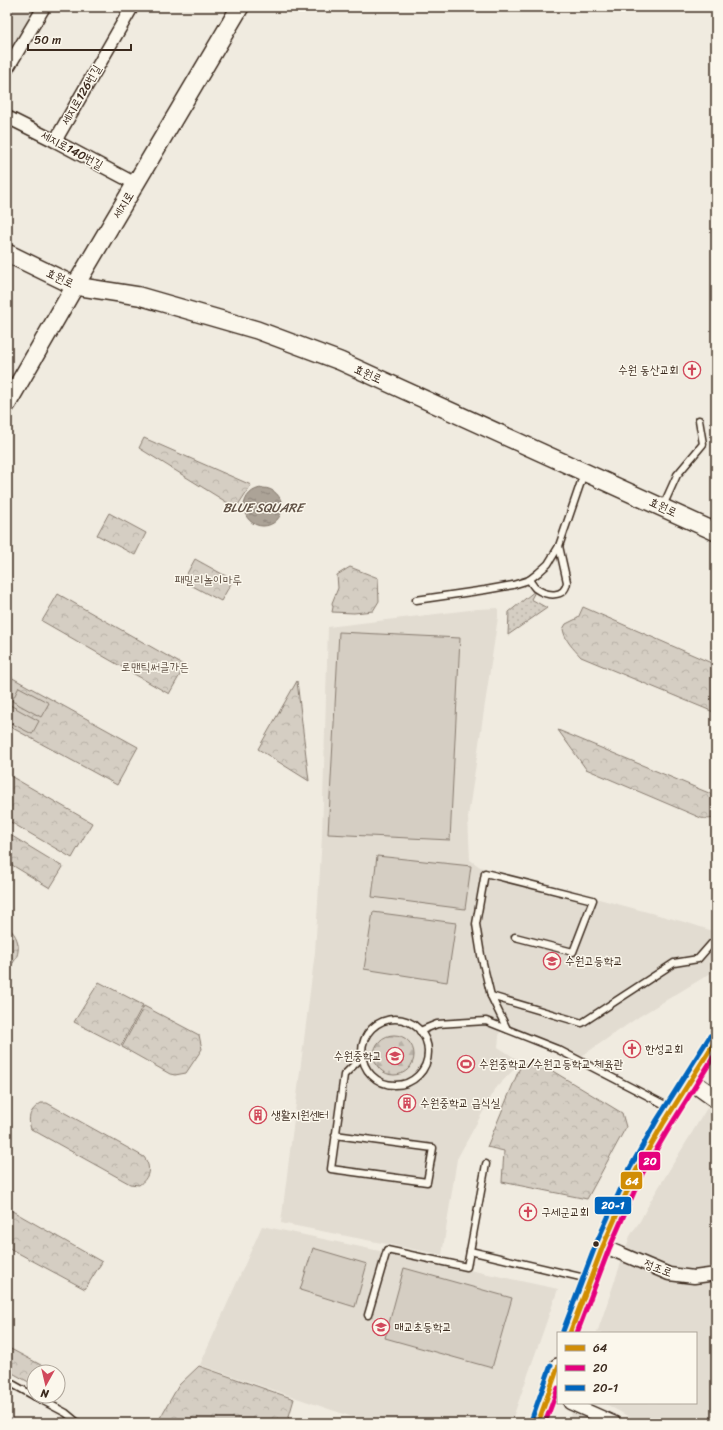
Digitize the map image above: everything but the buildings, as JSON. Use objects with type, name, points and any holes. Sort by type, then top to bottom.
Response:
[{"type":"street","points":[[7,69],[44,7]]},
{"type":"street","name":"세지로126번길","points":[[55,141],[132,7]]},
{"type":"street","name":"세지로","points":[[7,404],[12,383],[75,286],[240,7]]},
{"type":"street","name":"세지로140번길","points":[[7,118],[55,141],[136,184]]},
{"type":"street","name":"효원로","points":[[7,253],[75,286],[139,296],[258,330],[340,361],[716,532]]},
{"type":"street","points":[[570,1332],[603,1246],[636,1171],[716,1040]]},
{"type":"street","points":[[691,1080],[716,1099]]},
{"type":"street","name":"정조로","points":[[603,1246],[669,1274],[694,1277],[716,1274]]},
{"type":"street","points":[[538,1423],[553,1395],[557,1373]]},
{"type":"street","points":[[572,1404],[615,1423]]},
{"type":"lane","points":[[662,507],[677,475],[703,444],[699,420]]},
{"type":"lane","points":[[416,600],[485,590],[529,580],[548,564],[558,546],[584,472]]},
{"type":"lane","points":[[529,580],[536,588],[545,593],[554,595],[560,594],[564,591],[567,582],[558,546]]},
{"type":"lane","points":[[507,1029],[491,996],[481,955],[476,924],[485,873],[593,900],[573,952],[515,937]]},
{"type":"lane","points":[[491,996],[582,1023],[674,963],[698,959],[712,943]]},
{"type":"lane","points":[[390,1019],[401,1020],[411,1024],[420,1031],[425,1040],[428,1051],[426,1062],[421,1072],[412,1080],[402,1084],[381,1082],[372,1076],[362,1057],[362,1047],[365,1037],[372,1028],[380,1022],[390,1019]]},
{"type":"lane","points":[[420,1031],[437,1024],[486,1021],[557,1049],[673,1109]]},
{"type":"lane","points":[[336,1135],[433,1148],[427,1182],[331,1169],[344,1076],[362,1057]]},
{"type":"lane","points":[[368,1315],[387,1250],[467,1266],[486,1164]]},
{"type":"lane","points":[[470,1251],[590,1279]]},
{"type":"lane","points":[[7,1381],[26,1392]]},
{"type":"lane","points":[[49,1404],[66,1413],[78,1423]]},
{"type":"shaded area","points":[[7,7],[36,7],[7,59]]},
{"type":"shaded area","points":[[498,608],[498,617],[468,817],[470,860],[480,867],[688,923],[716,932],[716,970],[640,1016],[576,1060],[500,1028],[498,1047],[521,1062],[496,1088],[457,1159],[442,1255],[281,1223],[315,952],[322,836],[328,627],[478,609]]},
{"type":"shaded area","points":[[707,1108],[716,1115],[716,1416],[712,1423],[640,1423],[606,1404],[697,1404],[697,1332],[597,1332],[630,1236]]},
{"type":"shaded area","name":"매교초등학교","points":[[262,1226],[558,1289],[511,1423],[370,1423],[200,1365]]},
{"type":"shaded area","points":[[572,1412],[598,1423],[568,1423]]},
{"type":"green space","points":[[144,438],[251,485],[236,508],[139,448]]},
{"type":"green space","points":[[109,513],[146,533],[135,555],[97,535]]},
{"type":"green space","name":"패밀리놀이마루","points":[[195,559],[233,580],[221,601],[183,581]]},
{"type":"green space","points":[[350,567],[378,578],[379,601],[373,611],[354,613],[332,612],[332,603],[338,588],[337,575]]},
{"type":"green space","points":[[536,590],[531,599],[547,608],[508,635],[509,612]]},
{"type":"green space","name":"로맨틱써클가든","points":[[58,594],[185,666],[169,694],[42,621]]},
{"type":"green space","points":[[583,607],[716,665],[716,713],[581,657],[567,641],[563,629],[566,624],[578,618]]},
{"type":"green space","points":[[339,632],[460,638],[450,840],[328,834]]},
{"type":"green space","points":[[7,675],[138,747],[117,785],[7,725]]},
{"type":"green space","points":[[297,681],[309,781],[258,749]]},
{"type":"green space","points":[[19,687],[49,703],[41,717],[12,701]]},
{"type":"green space","points":[[10,705],[39,721],[32,734],[7,721],[7,710]]},
{"type":"green space","points":[[558,730],[716,796],[715,817],[708,819],[701,818],[586,769]]},
{"type":"green space","points":[[7,774],[92,823],[72,858],[7,820]]},
{"type":"green space","points":[[7,833],[63,867],[50,888],[7,862]]},
{"type":"green space","points":[[377,856],[471,866],[465,909],[372,897]]},
{"type":"green space","points":[[373,912],[456,923],[447,982],[364,969]]},
{"type":"green space","points":[[7,927],[12,931],[18,942],[18,954],[12,964],[7,968]]},
{"type":"green space","points":[[99,982],[143,1005],[121,1046],[74,1022]]},
{"type":"green space","points":[[144,1006],[199,1035],[202,1049],[186,1073],[175,1075],[170,1074],[122,1047]]},
{"type":"green space","points":[[394,1035],[402,1037],[408,1041],[412,1047],[414,1055],[412,1063],[408,1069],[402,1073],[394,1075],[386,1073],[380,1069],[376,1063],[374,1055],[376,1047],[380,1041],[386,1037]]},
{"type":"green space","points":[[541,1064],[622,1113],[626,1127],[587,1199],[502,1182],[504,1151],[487,1147],[521,1065]]},
{"type":"green space","points":[[41,1103],[47,1103],[144,1157],[149,1169],[145,1179],[139,1185],[130,1184],[31,1129],[29,1121],[30,1114],[34,1108]]},
{"type":"green space","points":[[7,1208],[102,1262],[85,1289],[7,1247]]},
{"type":"green space","points":[[313,1248],[367,1264],[355,1307],[300,1290]]},
{"type":"green space","points":[[404,1268],[512,1298],[492,1368],[385,1338]]},
{"type":"green space","points":[[7,1347],[39,1364],[26,1364],[26,1381],[7,1370]]},
{"type":"green space","points":[[199,1366],[294,1399],[287,1423],[157,1423],[179,1385]]},
{"type":"water","name":"BLUE SQUARE","points":[[259,488],[267,488],[277,493],[281,500],[281,514],[277,521],[267,526],[259,526],[249,521],[247,518],[244,511],[244,503],[249,493],[252,491]]},
{"type":"transit line","name":"20-1","points":[[563,1331],[596,1244],[630,1168],[657,1120],[710,1036]]},
{"type":"transit line","name":"64","points":[[570,1332],[603,1246],[636,1171],[663,1124],[716,1040]]},
{"type":"transit line","name":"20","points":[[577,1332],[609,1249],[642,1174],[716,1053]]},
{"type":"transit line","name":"20-1","points":[[531,1421],[551,1365]]},
{"type":"transit line","name":"64","points":[[538,1423],[557,1370]]},
{"type":"transit line","name":"20","points":[[545,1423],[557,1391]]},
{"type":"place","name":"수원 동산교회","points":[[692,370]]},
{"type":"place","name":"수원고등학교","points":[[552,961]]},
{"type":"place","name":"한성교회","points":[[632,1049]]},
{"type":"place","name":"수원중학교","points":[[395,1056]]},
{"type":"place","name":"수원중학교/수원고등학교 체육관","points":[[466,1064]]},
{"type":"place","name":"수원중학교 급식실","points":[[407,1103]]},
{"type":"place","name":"생활지원센터","points":[[258,1115]]},
{"type":"place","name":"구세군교회","points":[[528,1212]]},
{"type":"place","name":"매교초등학교","points":[[381,1327]]}]
